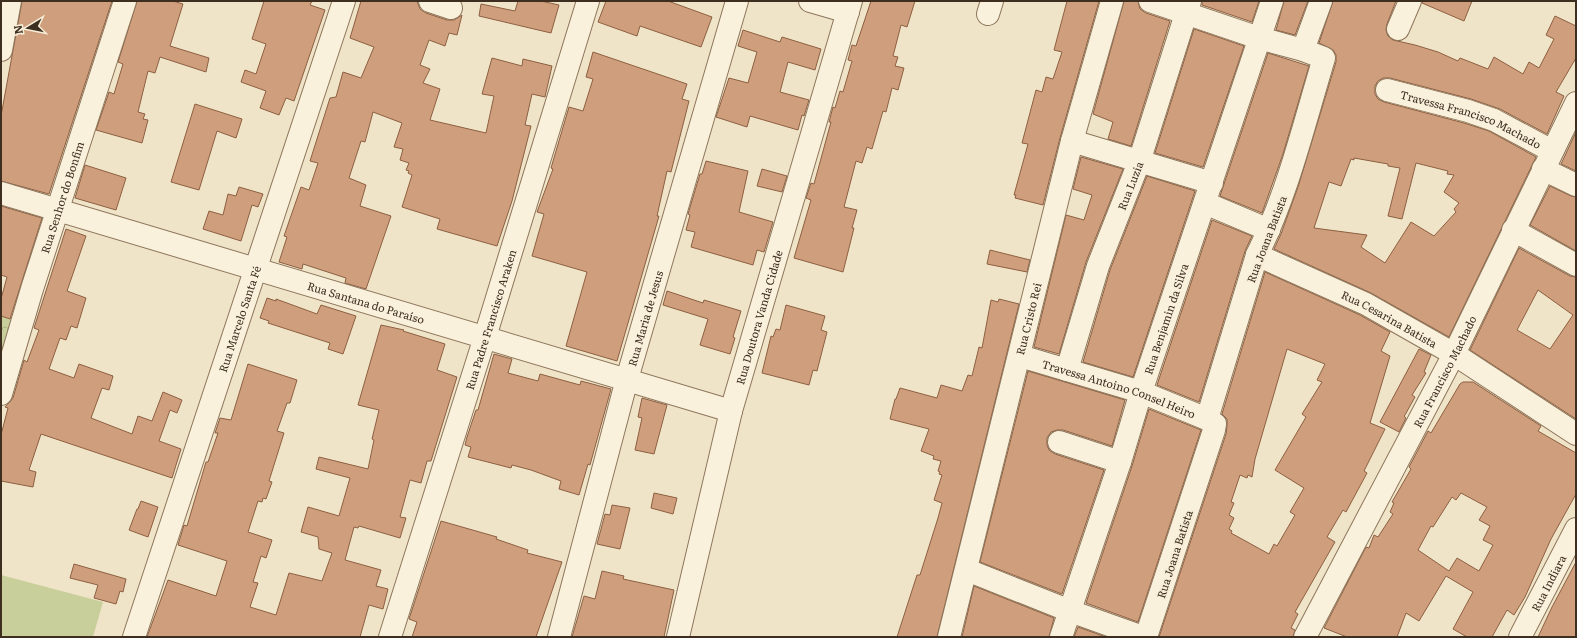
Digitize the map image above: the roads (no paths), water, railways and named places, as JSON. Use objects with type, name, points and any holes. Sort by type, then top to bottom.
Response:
[{"type":"street","points":[[1,50],[10,1]]},
{"type":"street","name":"Rua Senhor do Bonfim","points":[[1,394],[32,289],[126,1]]},
{"type":"street","name":"Rua Marcelo Santa Fé","points":[[134,637],[344,1]]},
{"type":"street","points":[[430,1],[451,8]]},
{"type":"street","name":"Rua Padre Francisco Araken","points":[[390,637],[485,337],[588,1]]},
{"type":"street","name":"Rua Maria de Jesus","points":[[559,637],[627,379],[737,1]]},
{"type":"street","points":[[810,1],[850,6]]},
{"type":"street","name":"Rua Cristo Rei","points":[[950,637],[1072,141],[1112,1]]},
{"type":"street","points":[[1150,1],[1188,7],[1259,38],[1303,50],[1321,1]]},
{"type":"street","name":"Rua Benjamin da Silva","points":[[1061,637],[1120,462],[1140,392],[1205,204],[1272,1]]},
{"type":"street","points":[[1398,29],[1410,1]]},
{"type":"street","name":"Rua Doutora Vanda Cidade","points":[[678,637],[731,410],[850,6]]},
{"type":"street","name":"Rua Luzia","points":[[1067,370],[1098,266],[1139,162],[1188,7]]},
{"type":"street","name":"Rua Joana Batista","points":[[1146,637],[1211,423],[1257,255],[1281,200],[1324,58],[1303,50]]},
{"type":"street","name":"Travessa Francisco Machado","points":[[1387,90],[1468,111],[1494,120],[1548,160],[1576,185]]},
{"type":"street","name":"Rua Francisco Machado","points":[[1306,637],[1454,354],[1576,103]]},
{"type":"street","points":[[1072,141],[1212,183]]},
{"type":"street","name":"Rua Santana do Paraíso","points":[[1,193],[731,410]]},
{"type":"street","points":[[1205,204],[1269,230]]},
{"type":"street","points":[[1513,230],[1576,265]]},
{"type":"street","name":"Rua Cesarina Batista","points":[[1257,255],[1366,304],[1454,354],[1576,434]]},
{"type":"street","name":"Travessa Antoino Consel Heiro","points":[[1020,356],[1140,392],[1211,423]]},
{"type":"street","points":[[1059,442],[1120,462]]},
{"type":"street","name":"Rua Indiara","points":[[1520,637],[1576,529]]},
{"type":"street","points":[[967,570],[1070,611],[1143,637]]}]
